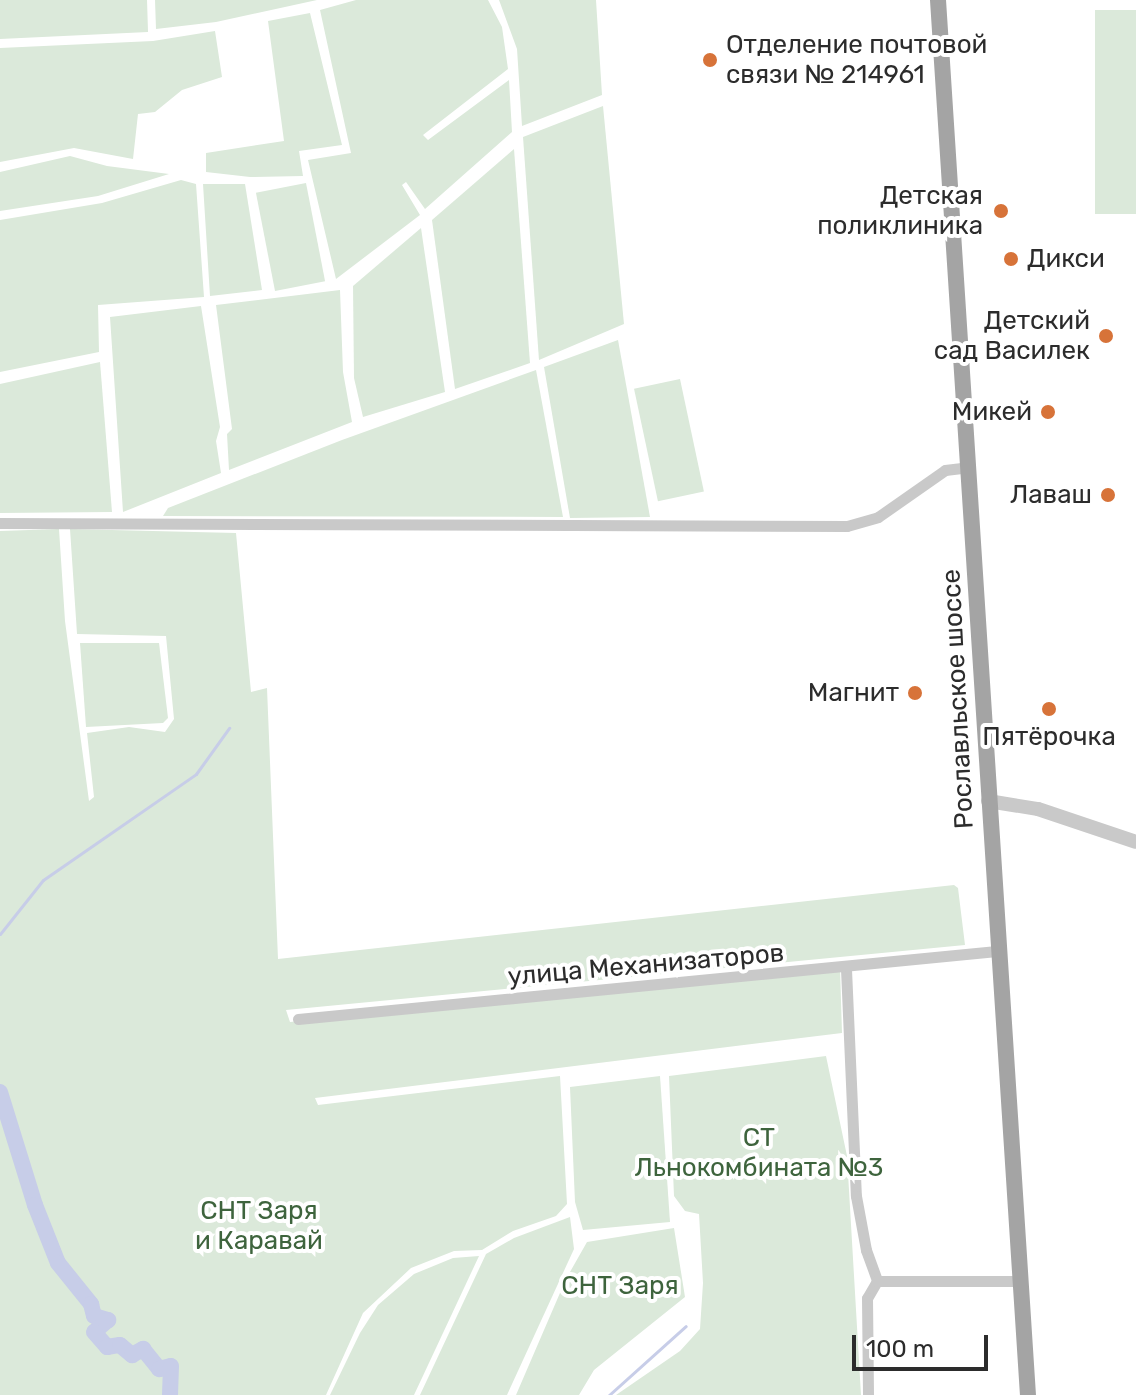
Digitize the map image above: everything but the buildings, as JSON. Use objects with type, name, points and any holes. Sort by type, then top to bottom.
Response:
[{"type":"main road","name":"Рославльское шоссе","points":[[938,0],[1028,1395]]},
{"type":"street","points":[[0,523],[847,526],[878,517],[945,470],[968,467]]},
{"type":"street","points":[[988,801],[1038,809],[1136,842]]},
{"type":"street","name":"улица Механизаторов","points":[[298,1019],[846,969],[997,951]]},
{"type":"street","points":[[846,969],[856,1196],[866,1250],[877,1281]]},
{"type":"street","points":[[877,1281],[1019,1281]]},
{"type":"street","points":[[868,1395],[867,1298],[877,1281]]},
{"type":"green space","points":[[0,0],[147,0],[148,32],[0,39]]},
{"type":"green space","points":[[155,0],[317,0],[216,22],[156,29]]},
{"type":"green space","points":[[356,0],[488,0],[502,27],[508,69],[423,135],[428,140],[509,80],[512,132],[425,209],[406,182],[402,185],[420,215],[336,279],[308,160],[351,153],[320,10]]},
{"type":"green space","points":[[499,0],[596,0],[602,95],[522,126],[517,49]]},
{"type":"green space","points":[[1095,10],[1136,10],[1136,214],[1095,214]]},
{"type":"green space","points":[[310,13],[342,145],[299,151],[303,176],[250,177],[206,172],[206,153],[284,141],[268,21]]},
{"type":"green space","points":[[215,31],[222,77],[182,90],[155,112],[138,114],[133,159],[74,148],[0,162],[0,48],[153,41]]},
{"type":"green space","points":[[603,106],[624,324],[539,360],[523,137]]},
{"type":"green space","points":[[514,149],[530,363],[455,389],[432,220]]},
{"type":"green space","points":[[70,156],[107,166],[169,174],[98,196],[0,211],[0,172]]},
{"type":"green space","points":[[181,180],[196,184],[204,297],[98,305],[99,352],[0,372],[0,220],[102,203]]},
{"type":"green space","points":[[306,183],[325,281],[275,291],[256,193]]},
{"type":"green space","points":[[203,184],[245,184],[262,290],[210,296]]},
{"type":"green space","points":[[421,228],[445,392],[363,417],[354,378],[353,286]]},
{"type":"green space","points":[[340,290],[343,372],[352,422],[229,470],[227,434],[232,429],[216,305]]},
{"type":"green space","points":[[201,306],[220,427],[216,441],[221,473],[123,512],[110,317]]},
{"type":"green space","points":[[618,340],[650,517],[570,518],[544,367]]},
{"type":"green space","points":[[100,362],[112,512],[0,513],[0,384]]},
{"type":"green space","points":[[536,370],[563,517],[163,516],[168,508],[342,440]]},
{"type":"green space","points":[[680,379],[704,491],[658,501],[634,389]]},
{"type":"green space","name":"СНТ Заря и Каравай","points":[[59,529],[65,621],[89,801],[94,797],[87,733],[129,727],[165,732],[174,719],[166,636],[77,634],[70,529],[236,533],[251,692],[267,688],[278,959],[954,885],[958,888],[965,945],[286,1010],[290,1022],[840,967],[842,1033],[315,1098],[318,1105],[560,1076],[567,1204],[556,1216],[513,1231],[482,1250],[454,1251],[411,1268],[363,1313],[326,1395],[0,1395],[0,531]]},
{"type":"green space","points":[[80,643],[159,643],[168,718],[163,723],[86,727]]},
{"type":"green space","name":"СТ Льнокомбината №3","points":[[826,1056],[847,1156],[861,1395],[616,1395],[680,1351],[700,1329],[703,1283],[699,1214],[685,1211],[674,1196],[669,1076]]},
{"type":"green space","points":[[660,1076],[670,1222],[583,1230],[575,1202],[570,1087]]},
{"type":"green space","name":"СНТ Заря","points":[[570,1217],[574,1249],[507,1395],[420,1395],[486,1254],[514,1238]]},
{"type":"green space","name":"СНТ Заря","points":[[674,1228],[685,1297],[594,1370],[579,1395],[516,1395],[566,1279],[587,1242]]},
{"type":"green space","points":[[479,1256],[414,1395],[330,1395],[360,1333],[378,1305],[414,1274],[453,1258]]},
{"type":"waterway","points":[[0,934],[43,880],[196,774],[229,728]]},
{"type":"waterway","points":[[0,1092],[35,1205],[58,1263],[91,1304],[94,1316],[108,1320],[94,1332],[107,1347],[120,1345],[132,1355],[143,1349],[159,1369],[171,1366],[170,1395]]},
{"type":"waterway","points":[[609,1395],[686,1326]]},
{"type":"place","name":"Отделение почтовой связи № 214961","points":[[710,60]]},
{"type":"place","name":"Детская поликлиника","points":[[1001,211]]},
{"type":"place","name":"Дикси","points":[[1011,259]]},
{"type":"place","name":"Детский сад Василек","points":[[1106,336]]},
{"type":"place","name":"Микей","points":[[1048,412]]},
{"type":"place","name":"Лаваш","points":[[1108,495]]},
{"type":"place","name":"Магнит","points":[[915,693]]},
{"type":"place","name":"Пятёрочка","points":[[1049,709]]}]
